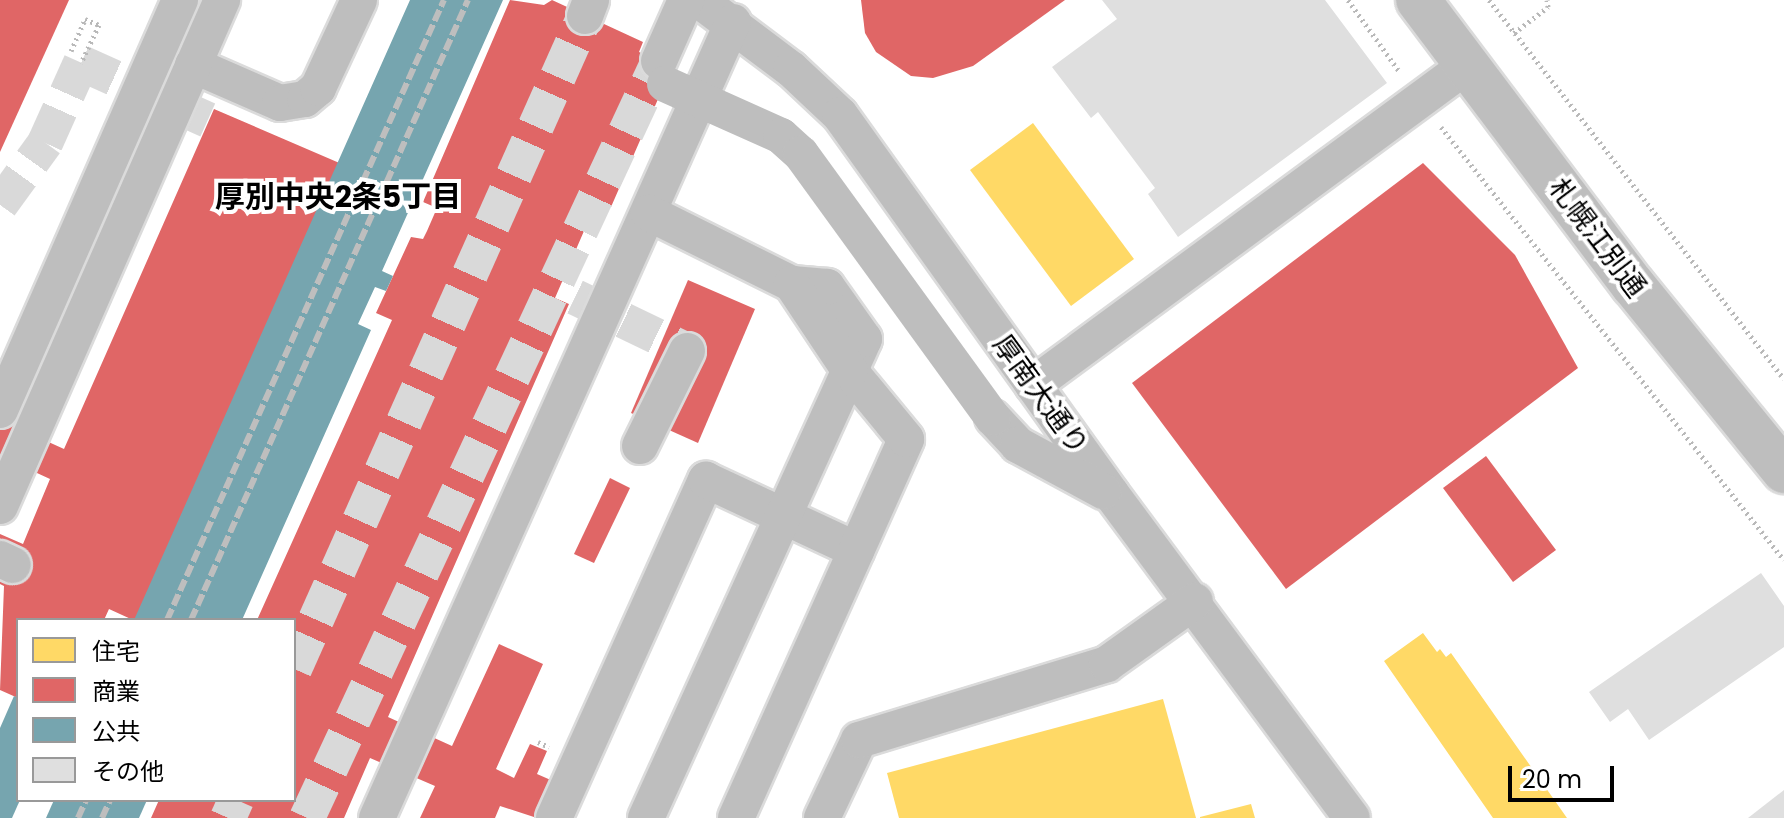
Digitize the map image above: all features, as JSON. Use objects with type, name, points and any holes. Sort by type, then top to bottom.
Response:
[{"type":"highway","name":"札幌江別通","points":[[1418,0],[1633,285],[1784,471]]},
{"type":"street","points":[[0,410],[180,0]]},
{"type":"street","points":[[0,506],[222,0]]},
{"type":"street","points":[[193,65],[280,103],[305,99],[318,88],[359,0]]},
{"type":"street","points":[[686,0],[662,73],[781,136],[801,154],[993,418],[1018,445],[1112,495]]},
{"type":"street","name":"厚南大通り","points":[[699,0],[733,22],[840,115],[1112,495],[1195,601],[1352,818]]},
{"type":"street","points":[[377,818],[491,553],[649,213],[733,22]]},
{"type":"street","points":[[1033,385],[1466,66]]},
{"type":"street","points":[[649,213],[792,284],[850,371],[906,439],[736,818]]},
{"type":"street","points":[[640,446],[687,351]]},
{"type":"street","points":[[646,818],[850,371]]},
{"type":"street","points":[[554,818],[706,480],[856,550]]},
{"type":"street","points":[[822,818],[859,740],[1107,664],[1195,601]]},
{"type":"path","points":[[1348,0],[1405,79]]},
{"type":"path","points":[[1489,0],[1784,379]]},
{"type":"path","points":[[1514,33],[1548,7],[1547,0]]},
{"type":"path","points":[[71,51],[85,19],[99,25],[81,63]]},
{"type":"path","points":[[1441,127],[1784,560]]},
{"type":"building: 住宅","points":[[1033,123],[1134,259],[1071,306],[970,170]]},
{"type":"building: 住宅","points":[[1423,633],[1437,652],[1440,649],[1446,657],[1451,653],[1567,818],[1493,818],[1384,661]]},
{"type":"building: 住宅","points":[[1163,699],[1196,818],[899,818],[887,773]]},
{"type":"building: 住宅","points":[[1251,804],[1255,818],[1200,818],[1200,817]]},
{"type":"building: 商業","points":[[0,0],[69,0],[0,152]]},
{"type":"building: 商業","points":[[510,0],[544,5],[552,0],[643,42],[639,52],[672,67],[611,207],[597,201],[555,298],[569,304],[388,717],[452,746],[499,644],[543,664],[496,769],[514,778],[530,744],[547,751],[537,774],[553,781],[537,818],[500,806],[495,818],[420,818],[435,786],[370,758],[344,818],[151,818],[158,802],[296,802],[296,618],[258,618],[392,320],[376,313],[411,237],[423,239],[437,208],[423,202]]},
{"type":"building: 商業","points":[[861,0],[1065,0],[973,66],[933,78],[911,76],[876,52],[865,33]]},
{"type":"building: 商業","points":[[214,109],[358,171],[161,618],[129,618],[109,609],[105,618],[16,618],[16,697],[0,690],[4,586],[0,584],[0,534],[23,544],[50,479],[0,456],[0,420],[64,449]]},
{"type":"building: 商業","points":[[1423,163],[1515,255],[1578,368],[1286,589],[1132,383]]},
{"type":"building: 商業","points":[[688,280],[755,309],[698,443],[631,413]]},
{"type":"building: 商業","points":[[1486,456],[1556,550],[1513,582],[1443,488]]},
{"type":"building: 商業","points":[[610,478],[630,488],[594,563],[574,554]]},
{"type":"building: 公共","points":[[410,0],[503,0],[382,271],[393,276],[386,291],[375,287],[358,324],[371,330],[243,618],[135,618]]},
{"type":"building: 公共","points":[[14,696],[16,802],[19,802],[12,818],[0,818],[0,728]]},
{"type":"building: 公共","points":[[53,802],[146,802],[139,818],[46,818]]},
{"type":"building: その他","points":[[1102,0],[1325,0],[1387,83],[1178,237],[1148,194],[1155,188],[1098,112],[1091,118],[1052,67],[1117,19]]},
{"type":"building: その他","points":[[1761,573],[1784,606],[1784,647],[1649,740],[1628,709],[1610,722],[1589,692]]},
{"type":"building: その他","points":[[1784,790],[1784,818],[1748,818]]},
{"type":"tunnel","points":[[296,665],[585,16]]},
{"type":"tunnel","points":[[307,818],[659,61]]},
{"type":"tunnel","points":[[0,205],[45,143],[81,63],[208,120]]},
{"type":"tunnel","points":[[575,297],[687,351]]},
{"type":"tunnel","points":[[228,818],[235,802]]},
{"type":"railway","points":[[168,618],[444,0]]},
{"type":"railway","points":[[192,618],[468,0]]},
{"type":"railway","points":[[78,818],[85,802]]},
{"type":"railway","points":[[102,818],[109,802]]},
{"type":"district","name":"厚別中央2条5丁目","points":[[338,197]]}]
